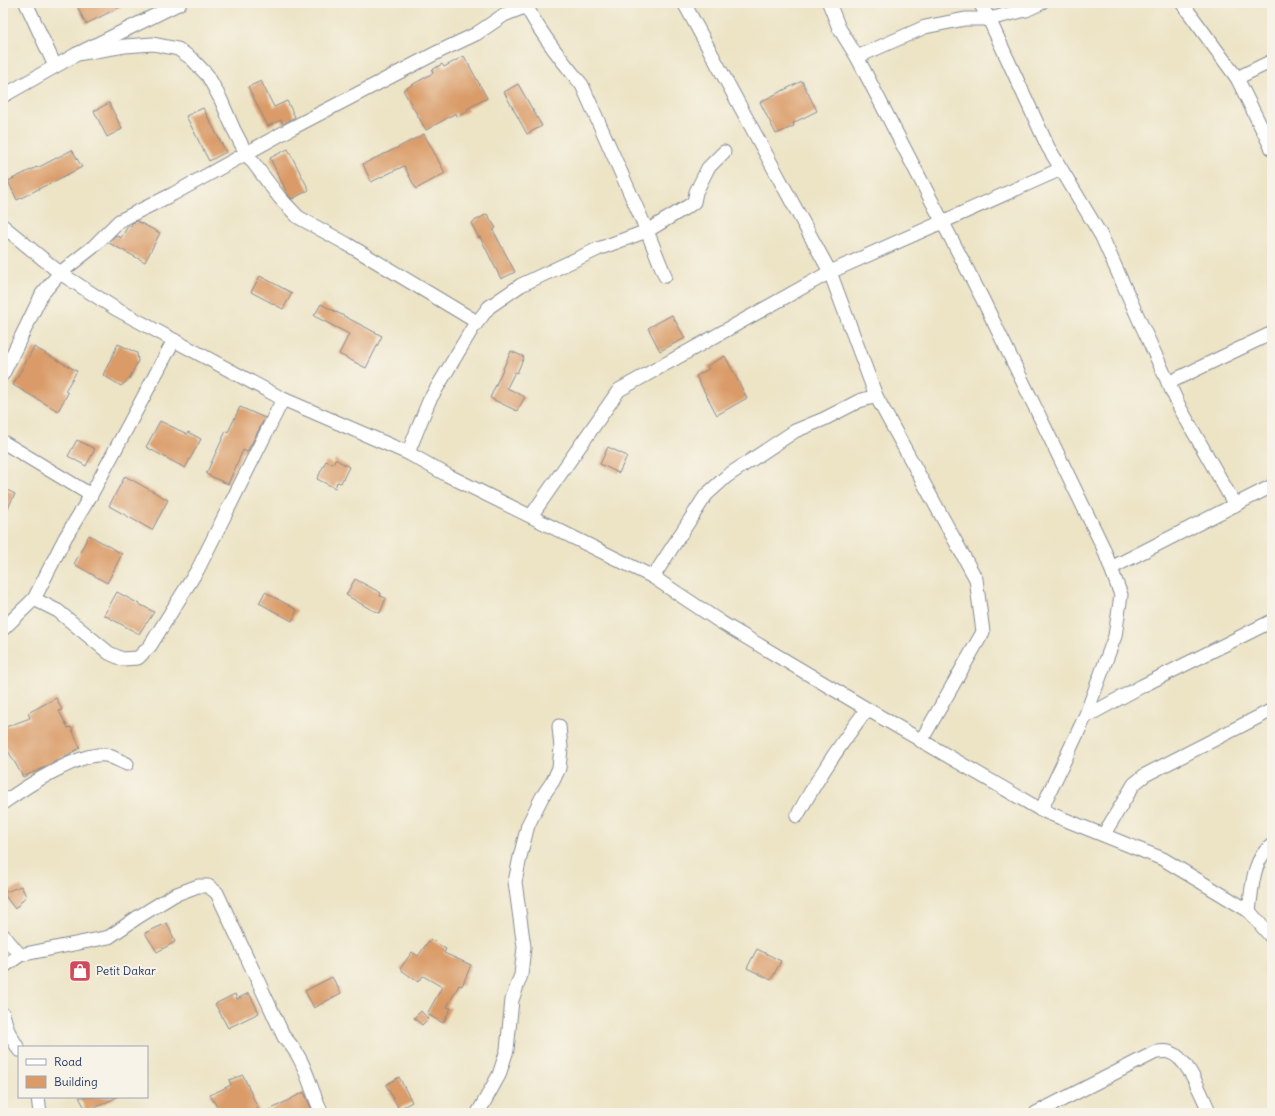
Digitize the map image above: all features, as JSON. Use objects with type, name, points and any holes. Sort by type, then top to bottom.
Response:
[{"type":"street","points":[[26,3],[54,66]]},
{"type":"street","points":[[3,96],[54,66],[180,3]]},
{"type":"street","points":[[684,3],[830,272],[876,396],[976,580],[983,632],[921,741]]},
{"type":"street","points":[[829,3],[839,28],[857,57],[986,307],[1103,547],[1121,595],[1115,636],[1085,717],[1041,810]]},
{"type":"street","points":[[980,3],[989,19],[1048,147],[1102,238],[1180,408],[1235,505]]},
{"type":"street","points":[[857,57],[925,27],[965,19],[989,19],[1026,10],[1041,3]]},
{"type":"street","points":[[1182,3],[1237,78],[1272,149]]},
{"type":"street","points":[[3,374],[42,294],[60,273],[93,247],[119,221],[173,194],[246,153],[424,59],[476,34],[504,15],[526,5],[546,38],[582,85],[647,231],[665,276]]},
{"type":"street","points":[[77,54],[125,46],[153,44],[178,49],[192,59],[208,76],[246,153],[280,198],[298,217],[347,244],[477,322]]},
{"type":"street","points":[[1237,78],[1272,61]]},
{"type":"street","points":[[408,453],[429,401],[477,322],[489,308],[521,285],[598,249],[647,231],[694,202],[696,192],[708,168],[724,152]]},
{"type":"street","points":[[531,516],[620,390],[830,272],[1061,169]]},
{"type":"street","points":[[3,226],[60,273],[116,309],[283,399],[408,453],[447,475],[653,577],[722,623],[1041,810],[1163,858],[1249,911],[1272,938]]},
{"type":"street","points":[[1168,383],[1272,333]]},
{"type":"street","points":[[3,629],[34,599],[65,538],[91,496],[174,340]]},
{"type":"street","points":[[653,577],[706,495],[727,476],[795,431],[824,419],[858,401],[876,396]]},
{"type":"street","points":[[34,599],[58,611],[109,653],[122,659],[138,658],[150,646],[198,569],[283,399]]},
{"type":"street","points":[[3,442],[91,496]]},
{"type":"street","points":[[1111,568],[1272,486]]},
{"type":"street","points":[[1085,717],[1142,686],[1272,621]]},
{"type":"street","points":[[797,816],[810,792],[841,743],[867,709]]},
{"type":"street","points":[[1104,834],[1134,784],[1145,775],[1272,710]]},
{"type":"street","points":[[478,1113],[499,1075],[507,1050],[512,1000],[521,975],[524,947],[515,882],[528,825],[559,768],[561,748],[559,726]]},
{"type":"street","points":[[3,803],[24,788],[67,765],[86,757],[106,755],[127,764]]},
{"type":"street","points":[[1249,911],[1253,877],[1259,862],[1268,848],[1272,845]]},
{"type":"street","points":[[3,967],[20,955],[109,937],[174,895],[198,886],[208,886],[217,893],[284,1037],[301,1059],[322,1113]]},
{"type":"street","points":[[3,935],[20,955]]},
{"type":"street","points":[[3,1014],[8,1031],[18,1048]]},
{"type":"street","points":[[1036,1113],[1156,1052],[1168,1051],[1178,1057],[1190,1073],[1210,1113]]},
{"type":"street","points":[[38,1098],[40,1113]]},
{"type":"building","points":[[83,3],[128,3],[86,24],[77,6]]},
{"type":"building","points":[[464,56],[487,98],[467,109],[468,111],[457,117],[456,113],[426,130],[403,90],[433,73],[432,70],[442,64],[444,67]]},
{"type":"building","points":[[261,81],[274,107],[287,101],[295,117],[283,124],[281,120],[268,126],[248,87]]},
{"type":"building","points":[[802,81],[817,111],[793,123],[794,126],[776,134],[760,102]]},
{"type":"building","points":[[518,84],[542,126],[527,134],[504,92]]},
{"type":"building","points":[[109,103],[122,129],[107,137],[94,111]]},
{"type":"building","points":[[203,108],[226,152],[209,161],[186,116]]},
{"type":"building","points":[[424,134],[445,173],[416,189],[404,166],[371,182],[363,164]]},
{"type":"building","points":[[288,149],[309,190],[292,199],[288,195],[270,158]]},
{"type":"building","points":[[72,150],[82,167],[17,200],[8,181]]},
{"type":"building","points":[[487,214],[496,228],[493,230],[515,272],[501,279],[480,237],[479,238],[471,223]]},
{"type":"building","points":[[137,221],[160,233],[145,262],[109,243],[116,235],[121,238],[128,226],[131,226],[132,223]]},
{"type":"building","points":[[260,276],[292,293],[283,309],[251,292]]},
{"type":"building","points":[[321,304],[382,336],[366,368],[339,354],[349,334],[314,316]]},
{"type":"building","points":[[672,315],[685,338],[660,351],[648,328]]},
{"type":"building","points":[[118,344],[137,353],[138,361],[129,379],[121,386],[103,375]]},
{"type":"building","points":[[34,347],[77,371],[65,391],[68,393],[58,411],[13,385]]},
{"type":"building","points":[[511,351],[524,357],[517,373],[515,372],[507,388],[525,397],[517,411],[490,398]]},
{"type":"building","points":[[725,356],[747,398],[717,415],[696,376],[709,369],[707,366]]},
{"type":"building","points":[[240,407],[265,418],[247,452],[243,450],[228,484],[206,474],[226,431],[228,432]]},
{"type":"building","points":[[160,421],[201,439],[185,468],[146,447]]},
{"type":"building","points":[[77,440],[95,449],[86,466],[68,456]]},
{"type":"building","points":[[608,447],[627,456],[619,473],[600,464]]},
{"type":"building","points":[[335,459],[349,467],[341,483],[337,482],[335,488],[317,479],[326,461],[333,464]]},
{"type":"building","points":[[125,476],[168,500],[152,530],[109,506]]},
{"type":"building","points":[[3,488],[15,494],[3,518]]},
{"type":"building","points":[[89,535],[122,554],[107,583],[74,564]]},
{"type":"building","points":[[355,579],[381,593],[380,596],[386,598],[380,613],[346,595]]},
{"type":"building","points":[[117,592],[154,612],[139,634],[104,615]]},
{"type":"building","points":[[265,592],[297,610],[292,621],[259,603]]},
{"type":"building","points":[[56,698],[62,710],[59,711],[68,728],[71,727],[80,748],[23,777],[6,747],[3,749],[3,728],[30,718],[28,713]]},
{"type":"building","points":[[21,886],[26,896],[15,909],[3,893]]},
{"type":"building","points":[[167,923],[175,942],[157,952],[145,933]]},
{"type":"building","points":[[430,939],[446,949],[444,953],[471,965],[462,986],[459,985],[447,1007],[451,1008],[443,1023],[427,1014],[442,987],[423,976],[418,982],[400,969],[412,952],[418,956]]},
{"type":"building","points":[[757,949],[781,961],[771,980],[747,968]]},
{"type":"building","points":[[332,977],[341,993],[314,1008],[305,991]]},
{"type":"building","points":[[249,993],[259,1013],[228,1028],[215,1004],[235,994],[237,999]]},
{"type":"building","points":[[421,1011],[428,1019],[422,1025],[414,1018]]},
{"type":"building","points":[[243,1075],[260,1113],[211,1113],[217,1107],[210,1095],[231,1085],[229,1080]]},
{"type":"building","points":[[399,1077],[412,1102],[399,1109],[386,1085]]},
{"type":"building","points":[[304,1092],[312,1110],[306,1113],[264,1113]]},
{"type":"building","points":[[80,1098],[115,1098],[87,1112]]},
{"type":"place","name":"Petit Dakar","points":[[80,971]]}]
